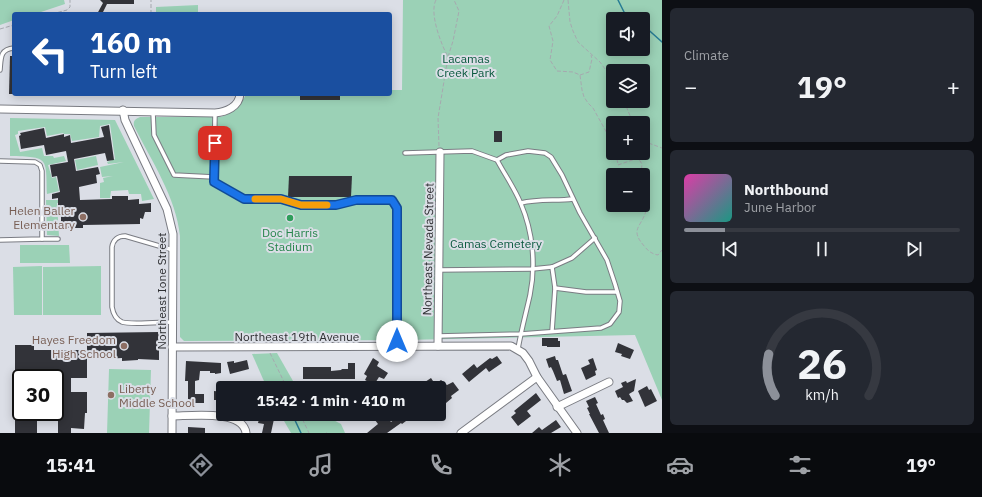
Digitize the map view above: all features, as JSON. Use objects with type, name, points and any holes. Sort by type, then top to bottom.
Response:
[{"type":"street","points":[[0,109],[123,110],[215,113],[230,109],[236,104],[240,96]]},
{"type":"street","name":"Northeast Ione Street","points":[[123,110],[125,120],[168,209],[173,234],[172,433]]},
{"type":"street","name":"Northeast Nevada Street","points":[[438,346],[440,152]]},
{"type":"street","points":[[397,208],[397,346]]},
{"type":"street","name":"Northeast 19th Avenue","points":[[172,347],[502,345],[511,346],[518,349]]},
{"type":"street","points":[[518,349],[529,361],[537,377],[577,433]]},
{"type":"street","points":[[462,433],[537,377]]},
{"type":"street","points":[[557,407],[609,382]]},
{"type":"street","points":[[172,416],[231,417],[240,422],[246,429],[246,433]]},
{"type":"lane","points":[[0,70],[3,52],[6,49],[12,48]]},
{"type":"lane","points":[[153,111],[154,135],[174,175],[214,176]]},
{"type":"lane","points":[[215,113],[214,182],[244,199],[281,199],[301,205],[336,205],[356,200],[392,200],[397,208]]},
{"type":"lane","points":[[406,153],[472,151],[497,160],[521,203],[528,223],[532,246],[530,293],[518,349]]},
{"type":"lane","points":[[438,336],[521,334],[601,328],[610,324],[619,312],[620,301],[608,260],[580,213],[551,156],[545,153],[528,151],[506,155],[497,160]]},
{"type":"lane","points":[[0,161],[32,161],[40,165],[42,171],[42,239]]},
{"type":"lane","points":[[521,203],[573,199]]},
{"type":"lane","points":[[172,322],[126,323],[114,316],[112,307],[112,247],[115,240],[125,236],[173,250]]},
{"type":"lane","points":[[438,270],[532,269],[552,267],[572,258],[595,238]]},
{"type":"lane","points":[[0,240],[58,239]]},
{"type":"lane","points":[[552,267],[555,288],[552,331]]},
{"type":"lane","points":[[555,288],[586,292],[617,292]]},
{"type":"path","points":[[60,12],[67,10],[70,6],[70,0]]},
{"type":"path","points":[[151,12],[152,0]]},
{"type":"path","points":[[436,0],[434,3],[436,25],[443,48],[448,57]]},
{"type":"path","points":[[440,152],[438,118],[448,57],[459,11],[454,0]]},
{"type":"path","points":[[564,0],[557,16],[549,26],[552,41],[550,60],[557,71],[573,72],[582,78],[582,90],[584,97],[593,108],[606,131]]},
{"type":"path","points":[[568,0],[573,31],[578,42],[600,62],[606,70]]},
{"type":"path","points":[[0,29],[12,26]]},
{"type":"path","points":[[580,76],[589,72],[592,59],[591,55]]},
{"type":"path","points":[[650,144],[662,148]]},
{"type":"path","points":[[617,160],[618,165],[632,160]]},
{"type":"path","points":[[646,212],[638,227],[637,238],[654,254],[658,255],[662,250]]},
{"type":"path","points":[[267,347],[284,381]]},
{"type":"path","points":[[303,421],[309,433]]},
{"type":"green space","points":[[0,0],[64,0],[65,4],[41,12],[12,12],[12,21],[0,25]]},
{"type":"green space","points":[[403,0],[662,0],[662,400],[635,335],[403,340],[184,341],[180,337],[180,236],[178,222],[174,207],[162,180],[134,126],[135,120],[140,117],[221,117],[236,108],[245,96],[392,96],[392,90],[402,90]]},
{"type":"green space","points":[[198,5],[198,12],[156,12],[156,7]]},
{"type":"green space","points":[[10,118],[115,120],[154,199],[142,201],[141,194],[129,194],[128,190],[111,191],[110,198],[100,198],[100,183],[104,182],[103,178],[113,176],[102,177],[100,167],[124,162],[108,164],[107,162],[115,159],[110,124],[100,126],[99,137],[72,141],[70,134],[63,133],[47,136],[45,127],[18,131],[18,134],[15,135],[20,152],[42,148],[44,156],[53,156],[54,158],[64,156],[66,161],[48,165],[52,178],[56,177],[59,191],[47,194],[46,173],[43,162],[32,157],[10,156]]},
{"type":"green space","points":[[96,156],[98,165],[77,170],[75,160]]},
{"type":"green space","points":[[46,200],[60,200],[64,203],[57,203],[59,236],[47,235]]},
{"type":"green space","points":[[20,245],[69,245],[70,263],[20,263]]},
{"type":"green space","points":[[42,266],[42,315],[14,315],[13,267]]},
{"type":"green space","points":[[101,266],[101,315],[43,315],[43,267]]},
{"type":"green space","points":[[277,353],[293,381],[264,381],[252,354]]},
{"type":"green space","points":[[109,369],[151,370],[149,433],[107,433]]},
{"type":"green space","points":[[284,421],[335,421],[341,424],[345,433],[291,433]]},
{"type":"building","points":[[100,0],[134,0],[134,4],[107,4],[103,12],[98,12],[103,3]]},
{"type":"building","points":[[10,56],[12,56],[12,94],[9,94]]},
{"type":"building","points":[[300,96],[340,96],[340,100],[300,100]]},
{"type":"building","name":"Helen Baller Elementary","points":[[109,125],[114,160],[107,161],[105,153],[74,159],[76,171],[98,167],[100,174],[96,175],[97,183],[79,187],[80,200],[112,199],[112,196],[128,196],[128,200],[139,199],[139,204],[151,203],[151,212],[145,212],[143,219],[140,218],[140,224],[83,225],[83,228],[61,228],[61,216],[58,216],[58,198],[52,199],[52,194],[60,192],[57,176],[52,177],[50,165],[68,162],[66,151],[46,155],[44,145],[21,149],[20,133],[44,128],[46,138],[64,134],[64,137],[70,135],[71,143],[104,137],[101,127]]},
{"type":"building","points":[[494,131],[502,131],[502,142],[494,142]]},
{"type":"building","points":[[289,176],[352,176],[351,197],[288,197]]},
{"type":"building","points":[[159,332],[159,360],[138,359],[122,361],[122,358],[104,359],[104,353],[87,354],[87,378],[71,378],[71,392],[87,392],[87,413],[85,413],[84,429],[71,428],[71,433],[58,433],[58,421],[64,421],[64,369],[15,369],[15,345],[34,345],[34,350],[87,350],[87,333]]},
{"type":"building","points":[[542,338],[558,338],[558,341],[560,341],[560,347],[542,346]]},
{"type":"building","points":[[618,343],[634,350],[630,359],[615,352]]},
{"type":"building","points":[[497,356],[502,363],[489,372],[486,368],[469,382],[462,374],[474,364],[477,368],[490,358],[492,359]]},
{"type":"building","points":[[555,356],[556,360],[558,360],[563,375],[566,374],[572,391],[564,394],[560,380],[557,381],[551,367],[549,368],[546,359]]},
{"type":"building","points":[[373,358],[379,362],[377,366],[388,373],[384,379],[379,377],[376,381],[365,380],[367,376],[364,374]]},
{"type":"building","points":[[593,358],[597,370],[595,371],[596,375],[586,380],[581,368],[590,364],[588,360]]},
{"type":"building","points":[[247,360],[249,369],[230,374],[227,362],[234,361],[234,363]]},
{"type":"building","points":[[186,361],[221,363],[221,373],[215,374],[210,373],[210,371],[200,371],[199,380],[195,381],[195,394],[204,394],[204,403],[188,403],[188,381],[185,381]]},
{"type":"building","points":[[348,363],[355,363],[355,379],[303,379],[303,367],[331,367],[331,371],[348,369]]},
{"type":"building","points":[[636,379],[634,391],[629,394],[633,401],[627,403],[620,397],[618,398],[615,391],[623,387],[621,383],[626,381],[627,383]]},
{"type":"building","points":[[453,382],[459,390],[451,396],[452,398],[446,403],[446,384]]},
{"type":"building","points":[[647,386],[649,390],[651,389],[657,401],[645,407],[638,391]]},
{"type":"building","points":[[214,391],[216,391],[216,400],[214,400]]},
{"type":"building","points":[[536,393],[541,400],[527,411],[531,416],[518,426],[511,417],[516,413],[514,411]]},
{"type":"building","points":[[595,397],[598,403],[596,404],[601,415],[603,414],[605,419],[603,420],[609,433],[599,433],[589,414],[587,408],[589,407],[586,401]]},
{"type":"building","points":[[556,420],[561,427],[551,433],[532,433],[539,427],[542,430]]},
{"type":"building","points":[[15,421],[37,421],[37,433],[15,433]]},
{"type":"building","points":[[258,421],[274,421],[271,433],[262,433],[264,424],[258,423]]},
{"type":"building","points":[[376,421],[406,421],[387,433],[367,433],[378,424]]},
{"type":"building","points":[[188,427],[205,428],[205,433],[188,433]]},
{"type":"waterway","points":[[618,0],[624,12]]},
{"type":"waterway","points":[[650,31],[662,42]]},
{"type":"waterway","points":[[295,421],[301,433]]},
{"type":"slow traffic","points":[[255,199],[281,199],[301,205],[327,205]]},
{"type":"place","name":"Helen Baller Elementary","points":[[83,217]]},
{"type":"place","name":"Doc Harris Stadium","points":[[290,218]]},
{"type":"place","name":"Hayes Freedom High School","points":[[124,346]]},
{"type":"place","name":"Liberty Middle School","points":[[111,395]]},
{"type":"route","points":[[215,143],[214,182],[244,199],[281,199],[301,205],[336,205],[356,200],[392,200],[397,208],[397,341]]},
{"type":"park label","name":"Lacamas Creek Park","points":[[466,65]]},
{"type":"park label","name":"Camas Cemetery","points":[[496,243]]}]
